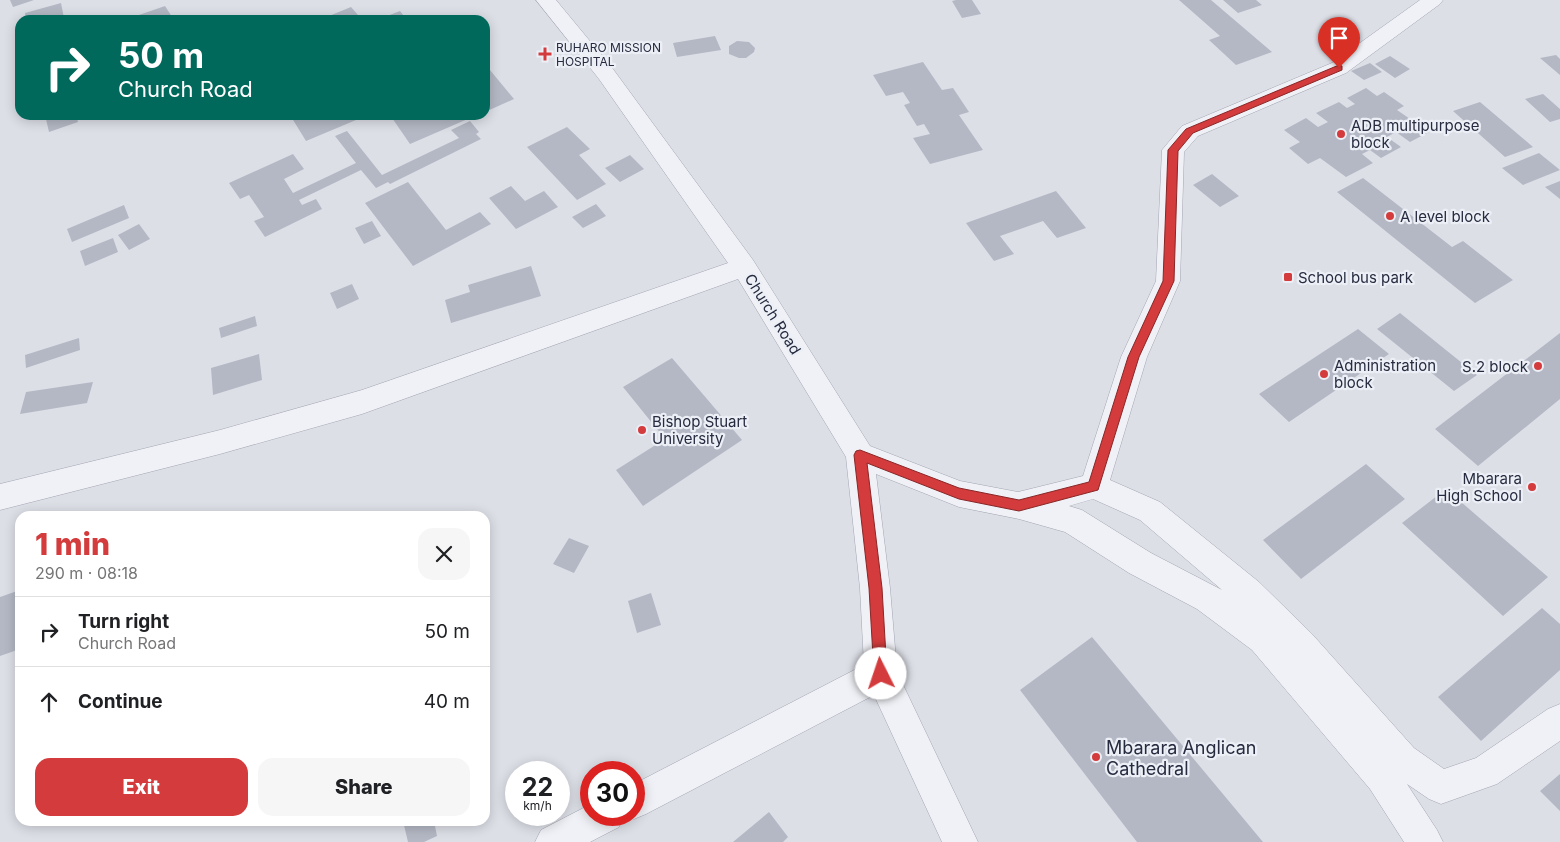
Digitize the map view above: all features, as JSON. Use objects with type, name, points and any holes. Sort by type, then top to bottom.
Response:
[{"type":"street","name":"Church Road","points":[[546,0],[606,74],[744,267],[860,455]]},
{"type":"street","points":[[1094,486],[1134,357],[1168,281],[1173,150],[1190,131],[1339,68],[1433,0]]},
{"type":"street","points":[[0,497],[220,442],[362,402],[744,267]]},
{"type":"street","points":[[960,842],[881,674],[876,588],[860,455],[959,494],[1019,506],[1072,520],[1140,563],[1208,598],[1263,640],[1382,777],[1425,842]]},
{"type":"street","points":[[1019,506],[1094,486],[1150,511],[1248,592],[1301,645],[1402,760],[1441,787],[1485,772],[1560,721]]},
{"type":"street","points":[[645,796],[881,674]]},
{"type":"street","points":[[553,842],[585,826]]},
{"type":"building","points":[[10,0],[34,0],[13,7]]},
{"type":"building","points":[[972,0],[981,14],[962,18],[952,1]]},
{"type":"building","points":[[1179,0],[1211,0],[1272,52],[1236,65],[1209,40],[1220,36]]},
{"type":"building","points":[[1223,0],[1256,0],[1262,5],[1238,13]]},
{"type":"building","points":[[61,3],[63,15],[25,15],[25,13]]},
{"type":"building","points":[[165,6],[171,15],[139,15]]},
{"type":"building","points":[[351,7],[358,15],[331,15]]},
{"type":"building","points":[[400,11],[403,15],[390,15]]},
{"type":"building","points":[[715,36],[721,50],[677,57],[673,43]]},
{"type":"building","points":[[737,41],[749,42],[755,48],[754,52],[746,58],[739,58],[729,54],[729,46]]},
{"type":"building","points":[[1556,55],[1560,59],[1560,75],[1540,58]]},
{"type":"building","points":[[1390,56],[1410,69],[1395,78],[1375,64]]},
{"type":"building","points":[[923,62],[942,90],[953,88],[969,112],[959,115],[983,150],[930,164],[913,138],[930,134],[924,124],[917,126],[904,105],[910,103],[903,92],[886,96],[873,75]]},
{"type":"building","points":[[1370,63],[1382,72],[1364,80],[1351,71]]},
{"type":"building","points":[[490,70],[514,99],[490,110]]},
{"type":"building","name":"ADB multipurpose block","points":[[1366,88],[1377,96],[1384,92],[1404,106],[1397,110],[1429,132],[1410,142],[1396,132],[1387,137],[1401,147],[1381,158],[1370,150],[1362,154],[1373,163],[1346,177],[1320,158],[1308,164],[1289,148],[1300,142],[1284,130],[1306,118],[1318,127],[1328,122],[1316,113],[1339,102],[1347,108],[1355,104],[1347,98]]},
{"type":"building","points":[[1543,94],[1560,109],[1560,119],[1550,122],[1525,99]]},
{"type":"building","points":[[1480,102],[1533,147],[1505,157],[1453,111]]},
{"type":"building","points":[[46,120],[77,120],[78,122],[49,132]]},
{"type":"building","points":[[293,120],[356,120],[306,141]]},
{"type":"building","points":[[393,120],[465,120],[410,144]]},
{"type":"building","points":[[470,121],[479,132],[476,134],[481,139],[390,184],[388,182],[376,188],[361,170],[299,200],[302,205],[316,199],[322,209],[265,237],[254,221],[264,217],[249,195],[240,199],[229,183],[293,154],[304,169],[284,179],[293,193],[356,163],[335,136],[347,131],[382,175],[459,138],[451,130]]},
{"type":"building","points":[[567,127],[590,149],[579,155],[606,184],[577,200],[527,147]]},
{"type":"building","points":[[1539,153],[1560,170],[1523,185],[1502,168]]},
{"type":"building","points":[[630,155],[644,169],[620,182],[605,168]]},
{"type":"building","points":[[1212,174],[1239,196],[1220,207],[1193,185]]},
{"type":"building","name":"A level block","points":[[1363,178],[1452,247],[1463,241],[1513,280],[1475,303],[1337,192]]},
{"type":"building","points":[[1560,181],[1560,199],[1545,187]]},
{"type":"building","points":[[408,182],[446,230],[480,212],[491,224],[413,266],[365,203]]},
{"type":"building","points":[[511,186],[525,201],[544,191],[558,207],[516,229],[489,198]]},
{"type":"building","points":[[1056,191],[1086,228],[1057,238],[1043,221],[1000,236],[1014,254],[994,261],[966,223]]},
{"type":"building","points":[[596,204],[606,216],[583,228],[572,217]]},
{"type":"building","points":[[124,205],[129,218],[72,242],[67,229]]},
{"type":"building","points":[[372,221],[381,236],[364,244],[355,228]]},
{"type":"building","points":[[139,224],[150,239],[129,250],[118,235]]},
{"type":"building","points":[[113,238],[118,252],[85,266],[80,251]]},
{"type":"building","points":[[531,266],[541,296],[451,323],[445,300],[470,292],[468,285]]},
{"type":"building","points":[[352,284],[359,299],[337,309],[330,293]]},
{"type":"building","points":[[1400,313],[1477,375],[1454,391],[1377,329]]},
{"type":"building","points":[[255,316],[257,326],[221,338],[219,328]]},
{"type":"building","name":"Administration block","points":[[1358,329],[1389,354],[1289,422],[1259,394]]},
{"type":"building","name":"S.2 block","points":[[1560,333],[1560,399],[1478,466],[1435,429]]},
{"type":"building","points":[[79,338],[80,350],[26,368],[25,355]]},
{"type":"building","points":[[259,354],[262,380],[213,395],[211,368]]},
{"type":"building","points":[[672,358],[742,440],[643,506],[616,470],[665,439],[623,387]]},
{"type":"building","points":[[93,382],[87,403],[20,414],[26,392]]},
{"type":"building","points":[[1366,464],[1405,499],[1301,579],[1263,540]]},
{"type":"building","points":[[1446,489],[1548,577],[1503,616],[1402,523]]},
{"type":"building","points":[[569,538],[589,546],[574,573],[553,564]]},
{"type":"building","points":[[15,592],[15,651],[0,656],[0,597]]},
{"type":"building","points":[[651,593],[661,625],[637,633],[628,601]]},
{"type":"building","points":[[1542,608],[1560,624],[1560,670],[1481,741],[1438,697]]},
{"type":"building","points":[[1092,637],[1263,842],[1137,842],[1020,690]]},
{"type":"building","points":[[1560,774],[1560,811],[1540,791]]},
{"type":"building","points":[[769,812],[788,837],[783,842],[733,842]]},
{"type":"building","points":[[404,826],[435,826],[437,836],[424,842],[408,842]]},
{"type":"place","name":"RUHARO MISSION HOSPITAL","points":[[545,54]]},
{"type":"place","name":"ADB multipurpose block","points":[[1341,134]]},
{"type":"place","name":"A level block","points":[[1390,216]]},
{"type":"place","name":"School bus park","points":[[1288,277]]},
{"type":"place","name":"S.2 block","points":[[1538,366]]},
{"type":"place","name":"Administration block","points":[[1324,374]]},
{"type":"place","name":"Bishop Stuart University","points":[[642,430]]},
{"type":"place","name":"Mbarara High School","points":[[1532,487]]},
{"type":"place","name":"Mbarara Anglican Cathedral","points":[[1096,757]]},
{"type":"route","points":[[881,674],[876,588],[860,455],[959,494],[1019,506],[1094,486],[1134,357],[1168,281],[1173,150],[1190,131],[1226,114],[1339,68]]}]
